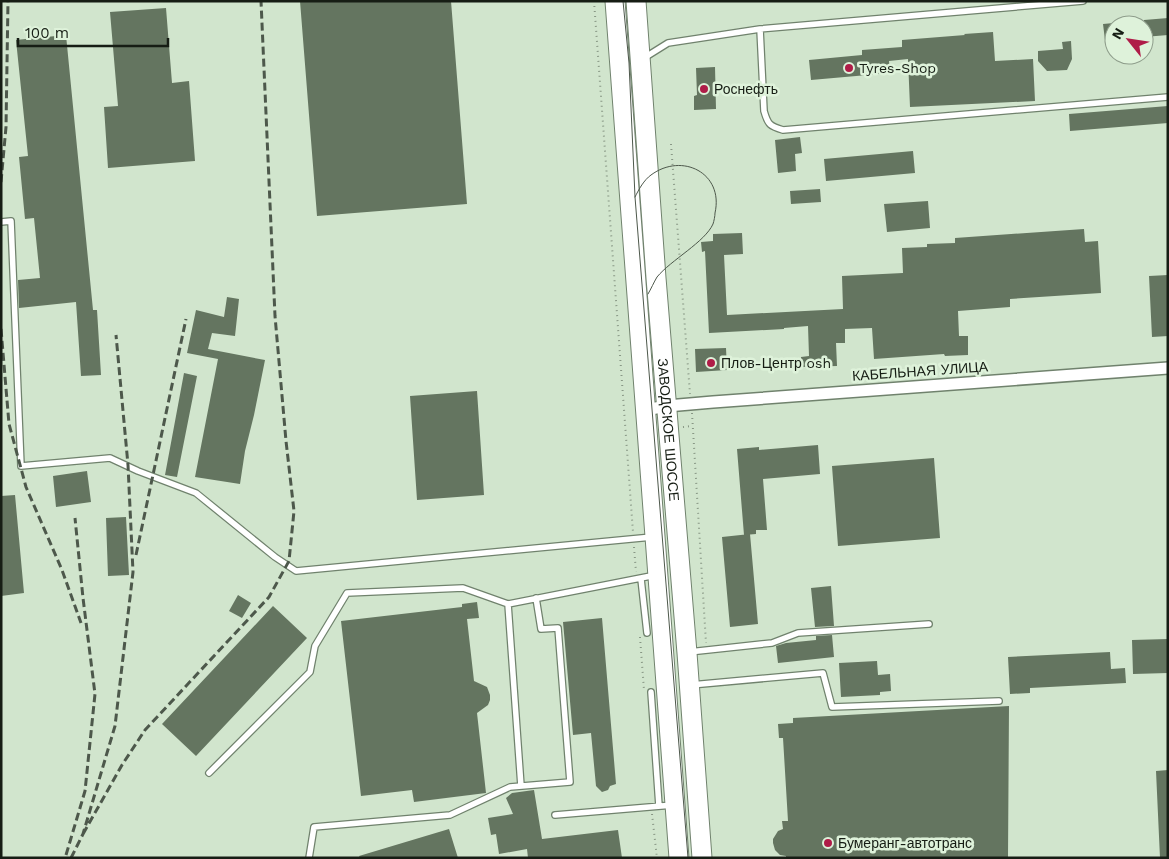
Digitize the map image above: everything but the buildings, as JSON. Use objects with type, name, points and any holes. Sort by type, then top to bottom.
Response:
[{"type":"main road","name":"ЗАВОДСКОЕ ШОССЕ","points":[[614,1],[648,430],[654,537],[645,578],[667,806],[679,858]]},
{"type":"main road","name":"ЗАВОДСКОЕ ШОССЕ","points":[[636,1],[702,858]]},
{"type":"street","name":"КАБЕЛЬНАЯ УЛИЦА","points":[[645,410],[667,406],[1168,368]]},
{"type":"lane","points":[[640,61],[668,43],[760,29],[1082,1]]},
{"type":"lane","points":[[760,29],[764,111],[771,126],[783,130],[1168,97]]},
{"type":"lane","points":[[1,222],[11,222],[21,466],[110,458],[196,493],[275,557],[296,571],[654,537]]},
{"type":"lane","points":[[209,773],[310,672],[315,646],[347,593],[463,588],[508,604],[645,578],[646,633]]},
{"type":"lane","points":[[310,858],[314,827],[450,815],[510,787],[570,782],[558,628],[541,629],[536,598]]},
{"type":"lane","points":[[508,604],[521,786]]},
{"type":"lane","points":[[687,652],[772,643],[798,633],[929,624]]},
{"type":"lane","points":[[689,685],[823,674],[832,707],[999,701]]},
{"type":"lane","points":[[555,815],[667,806],[651,692]]},
{"type":"path","points":[[594,1],[634,540],[645,578]]},
{"type":"path","points":[[640,629],[644,698]]},
{"type":"path","points":[[652,807],[656,858]]},
{"type":"tram line","points":[[623,1],[629,63],[635,197],[688,858]]},
{"type":"tram line","points":[[635,197],[644,182],[651,175],[663,168],[687,166],[698,170],[707,177],[713,187],[716,199],[714,220],[709,231],[657,277],[648,294]]},
{"type":"railway","points":[[1,182],[6,127],[8,1]]},
{"type":"railway","points":[[83,834],[122,765],[145,730],[269,597],[289,561],[294,511],[275,316],[261,1]]},
{"type":"railway","points":[[136,555],[186,319]]},
{"type":"railway","points":[[1,329],[9,424],[26,487],[62,570],[81,623]]},
{"type":"railway","points":[[71,858],[83,834],[115,726],[133,572],[128,465],[116,335]]},
{"type":"railway","points":[[66,855],[85,791],[95,694],[75,518]]},
{"type":"place","name":"Tyres-Shop","points":[[849,68]]},
{"type":"place","name":"Роснефть","points":[[704,89]]},
{"type":"place","name":"Плов-Центр osh","points":[[711,363]]},
{"type":"place","name":"Бумеранг-автотранс","points":[[828,843]]}]
